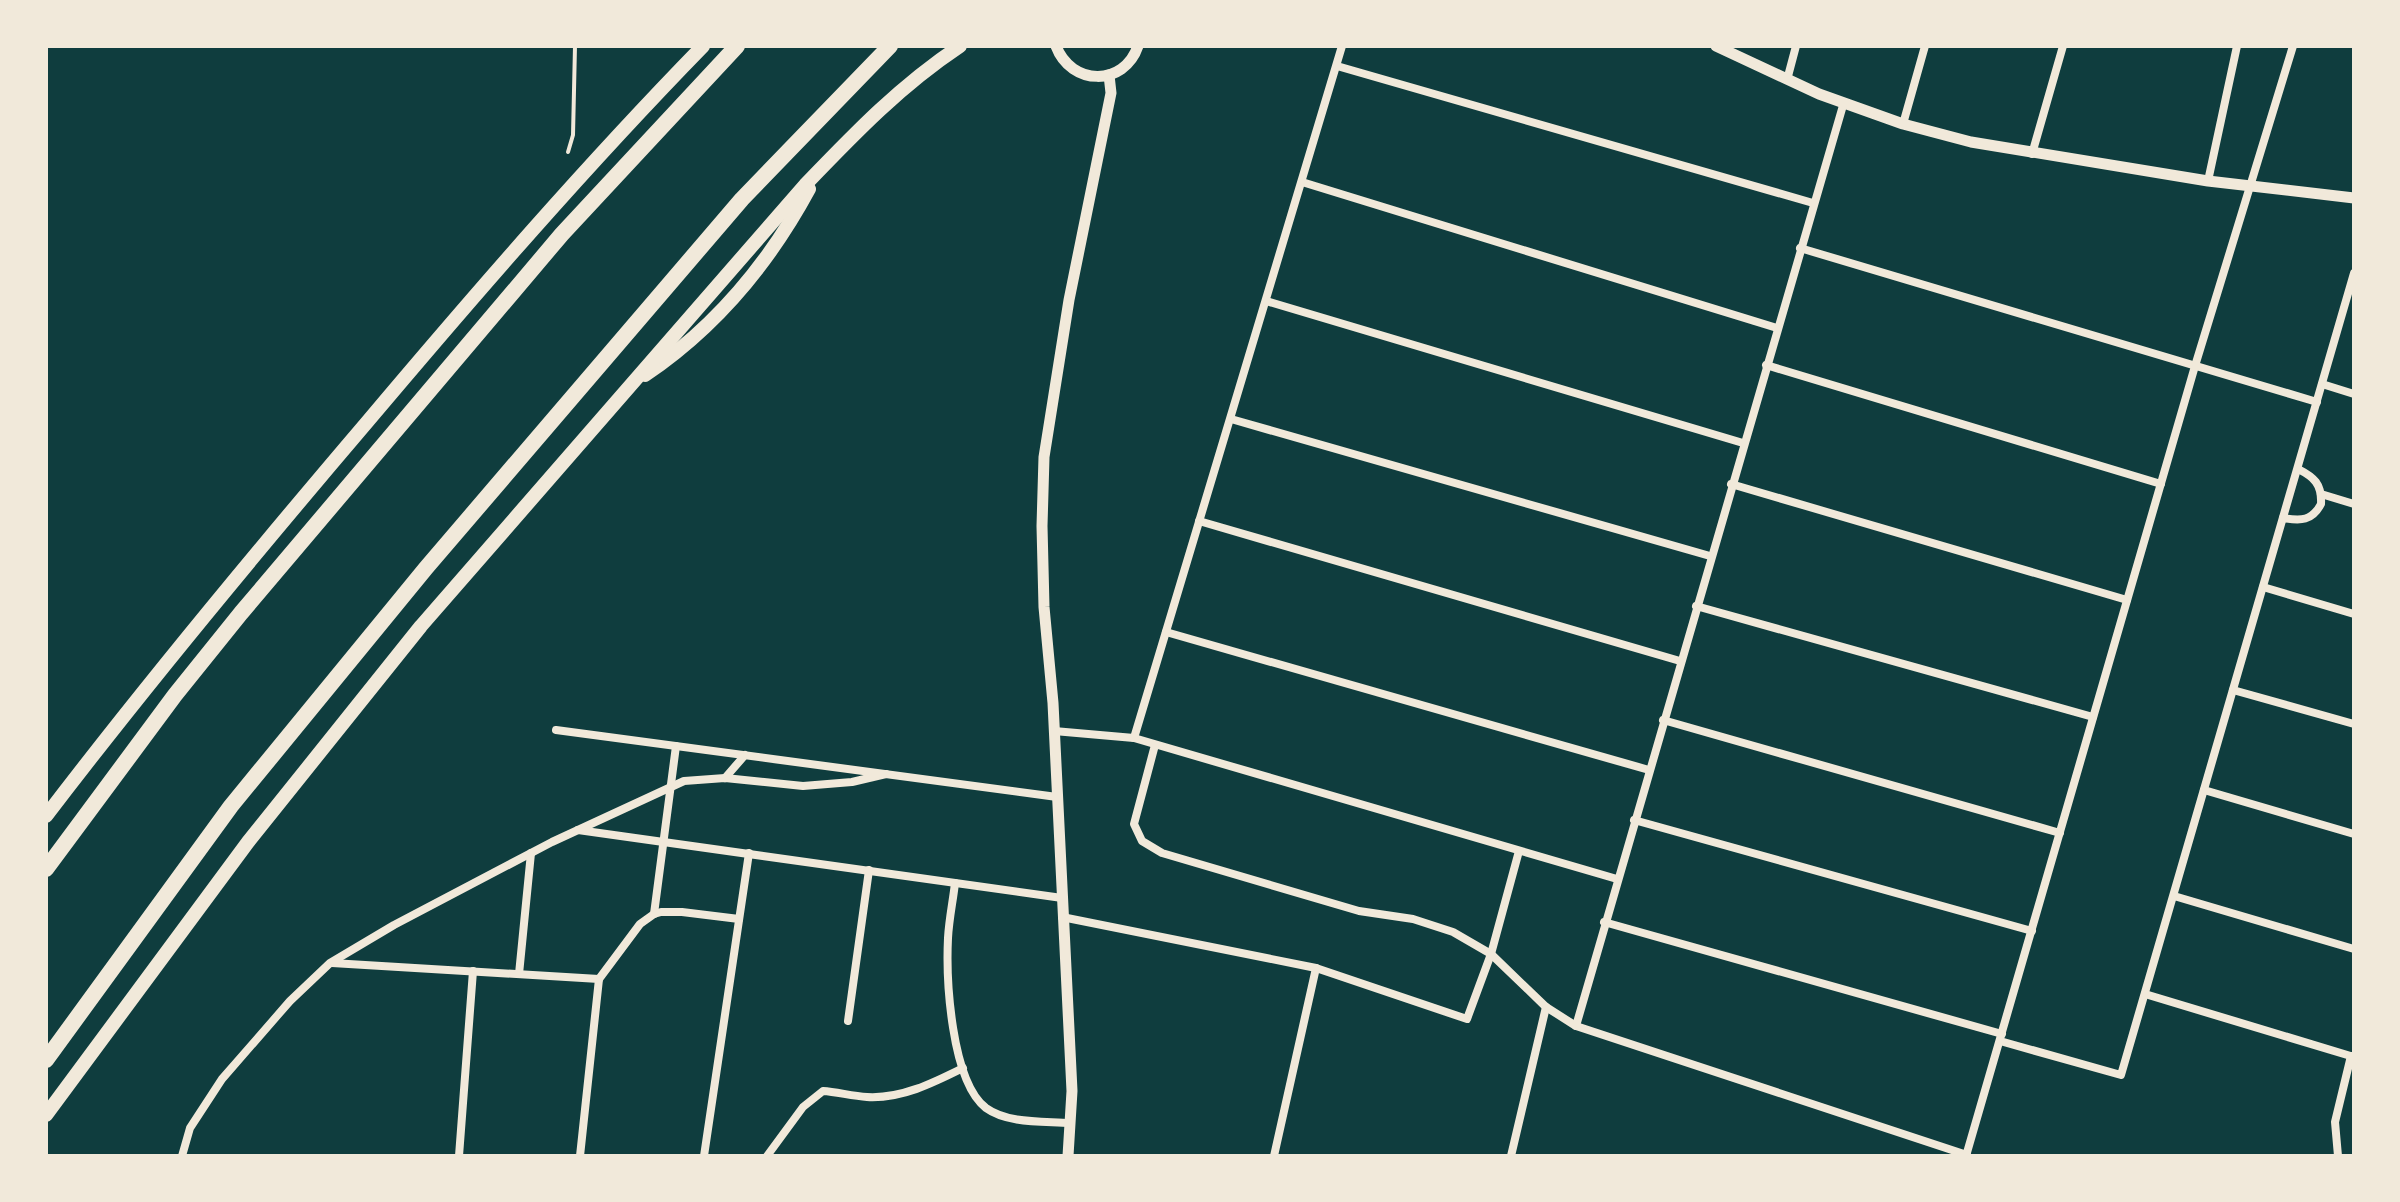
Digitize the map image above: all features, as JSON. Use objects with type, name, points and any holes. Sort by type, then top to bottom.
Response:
[{"type":"highway","points":[[46,869],[175,695],[241,613],[562,234],[737,46]]},
{"type":"highway","points":[[46,1060],[231,806],[371,634],[742,199],[890,46]]},
{"type":"main road","points":[[46,816],[226,589],[529,232],[703,46]]},
{"type":"main road","points":[[46,1115],[263,823],[421,626],[755,240],[819,171],[910,81],[960,46]]},
{"type":"main road","points":[[629,386],[685,346],[744,288],[771,254],[819,171]]},
{"type":"street","points":[[1056,46],[1059,55],[1072,69],[1089,77],[1109,75],[1126,66],[1138,46]]},
{"type":"street","points":[[1134,738],[1342,46]]},
{"type":"street","points":[[1716,46],[1787,80],[1844,102],[1903,124],[1971,142],[2208,181],[2354,198]]},
{"type":"street","points":[[1787,80],[1796,46]]},
{"type":"street","points":[[1903,124],[1925,46]]},
{"type":"street","points":[[2032,154],[2063,46]]},
{"type":"street","points":[[2208,181],[2237,46]]},
{"type":"street","points":[[1155,745],[1134,824],[1142,841],[1162,853],[1359,911],[1434,925],[1461,936],[1491,954],[1546,1007],[1576,1026],[1966,1156],[2195,366],[2293,46]]},
{"type":"street","points":[[1337,66],[1813,203]]},
{"type":"street","points":[[1068,1156],[1072,1091],[1054,731],[1044,607],[1044,457],[1069,300],[1111,93],[1109,75]]},
{"type":"street","points":[[1576,1026],[1844,102]]},
{"type":"street","points":[[1302,182],[1777,328]]},
{"type":"street","points":[[1800,248],[2317,402]]},
{"type":"street","points":[[1604,922],[2121,1075],[2354,273]]},
{"type":"street","points":[[1266,301],[1743,443]]},
{"type":"street","points":[[1766,365],[2161,484]]},
{"type":"street","points":[[2322,384],[2354,394]]},
{"type":"street","points":[[1231,419],[1710,556]]},
{"type":"street","points":[[2283,518],[2301,521],[2310,518],[2321,504],[2321,494],[2313,476],[2298,469]]},
{"type":"street","points":[[1731,484],[2127,600]]},
{"type":"street","points":[[2321,494],[2354,504]]},
{"type":"street","points":[[1199,521],[1680,661]]},
{"type":"street","points":[[2263,587],[2354,614]]},
{"type":"street","points":[[1696,606],[2093,717]]},
{"type":"street","points":[[1166,632],[1649,770]]},
{"type":"street","points":[[2233,690],[2354,724]]},
{"type":"street","points":[[1663,720],[2060,833]]},
{"type":"street","points":[[556,730],[1057,797]]},
{"type":"street","points":[[1054,731],[1134,738],[1617,879]]},
{"type":"street","points":[[654,914],[676,746]]},
{"type":"street","points":[[725,778],[745,755]]},
{"type":"street","points":[[182,1156],[190,1128],[222,1079],[290,1001],[330,963],[394,925],[577,830],[684,781],[725,778],[803,786],[852,782],[886,774]]},
{"type":"street","points":[[2204,790],[2354,834]]},
{"type":"street","points":[[1634,820],[2032,931]]},
{"type":"street","points":[[577,830],[1062,898]]},
{"type":"street","points":[[1062,917],[1316,968],[1467,1019],[1491,954],[1519,851]]},
{"type":"street","points":[[519,974],[531,853]]},
{"type":"street","points":[[704,1156],[749,853]]},
{"type":"street","points":[[848,1021],[869,870]]},
{"type":"street","points":[[955,883],[948,938],[949,989],[967,1082],[985,1107],[1000,1116],[1070,1123]]},
{"type":"street","points":[[2174,896],[2354,949]]},
{"type":"street","points":[[580,1156],[599,979],[640,924],[654,914],[682,912],[739,919]]},
{"type":"street","points":[[330,963],[599,979]]},
{"type":"street","points":[[1274,1156],[1316,968]]},
{"type":"street","points":[[459,1156],[473,971]]},
{"type":"street","points":[[2145,994],[2352,1056],[2335,1122],[2338,1156]]},
{"type":"street","points":[[1511,1156],[1546,1007]]},
{"type":"street","points":[[767,1156],[803,1107],[823,1091],[886,1097],[913,1090],[963,1068]]},
{"type":"lane","points":[[568,152],[573,135],[575,46]]}]
